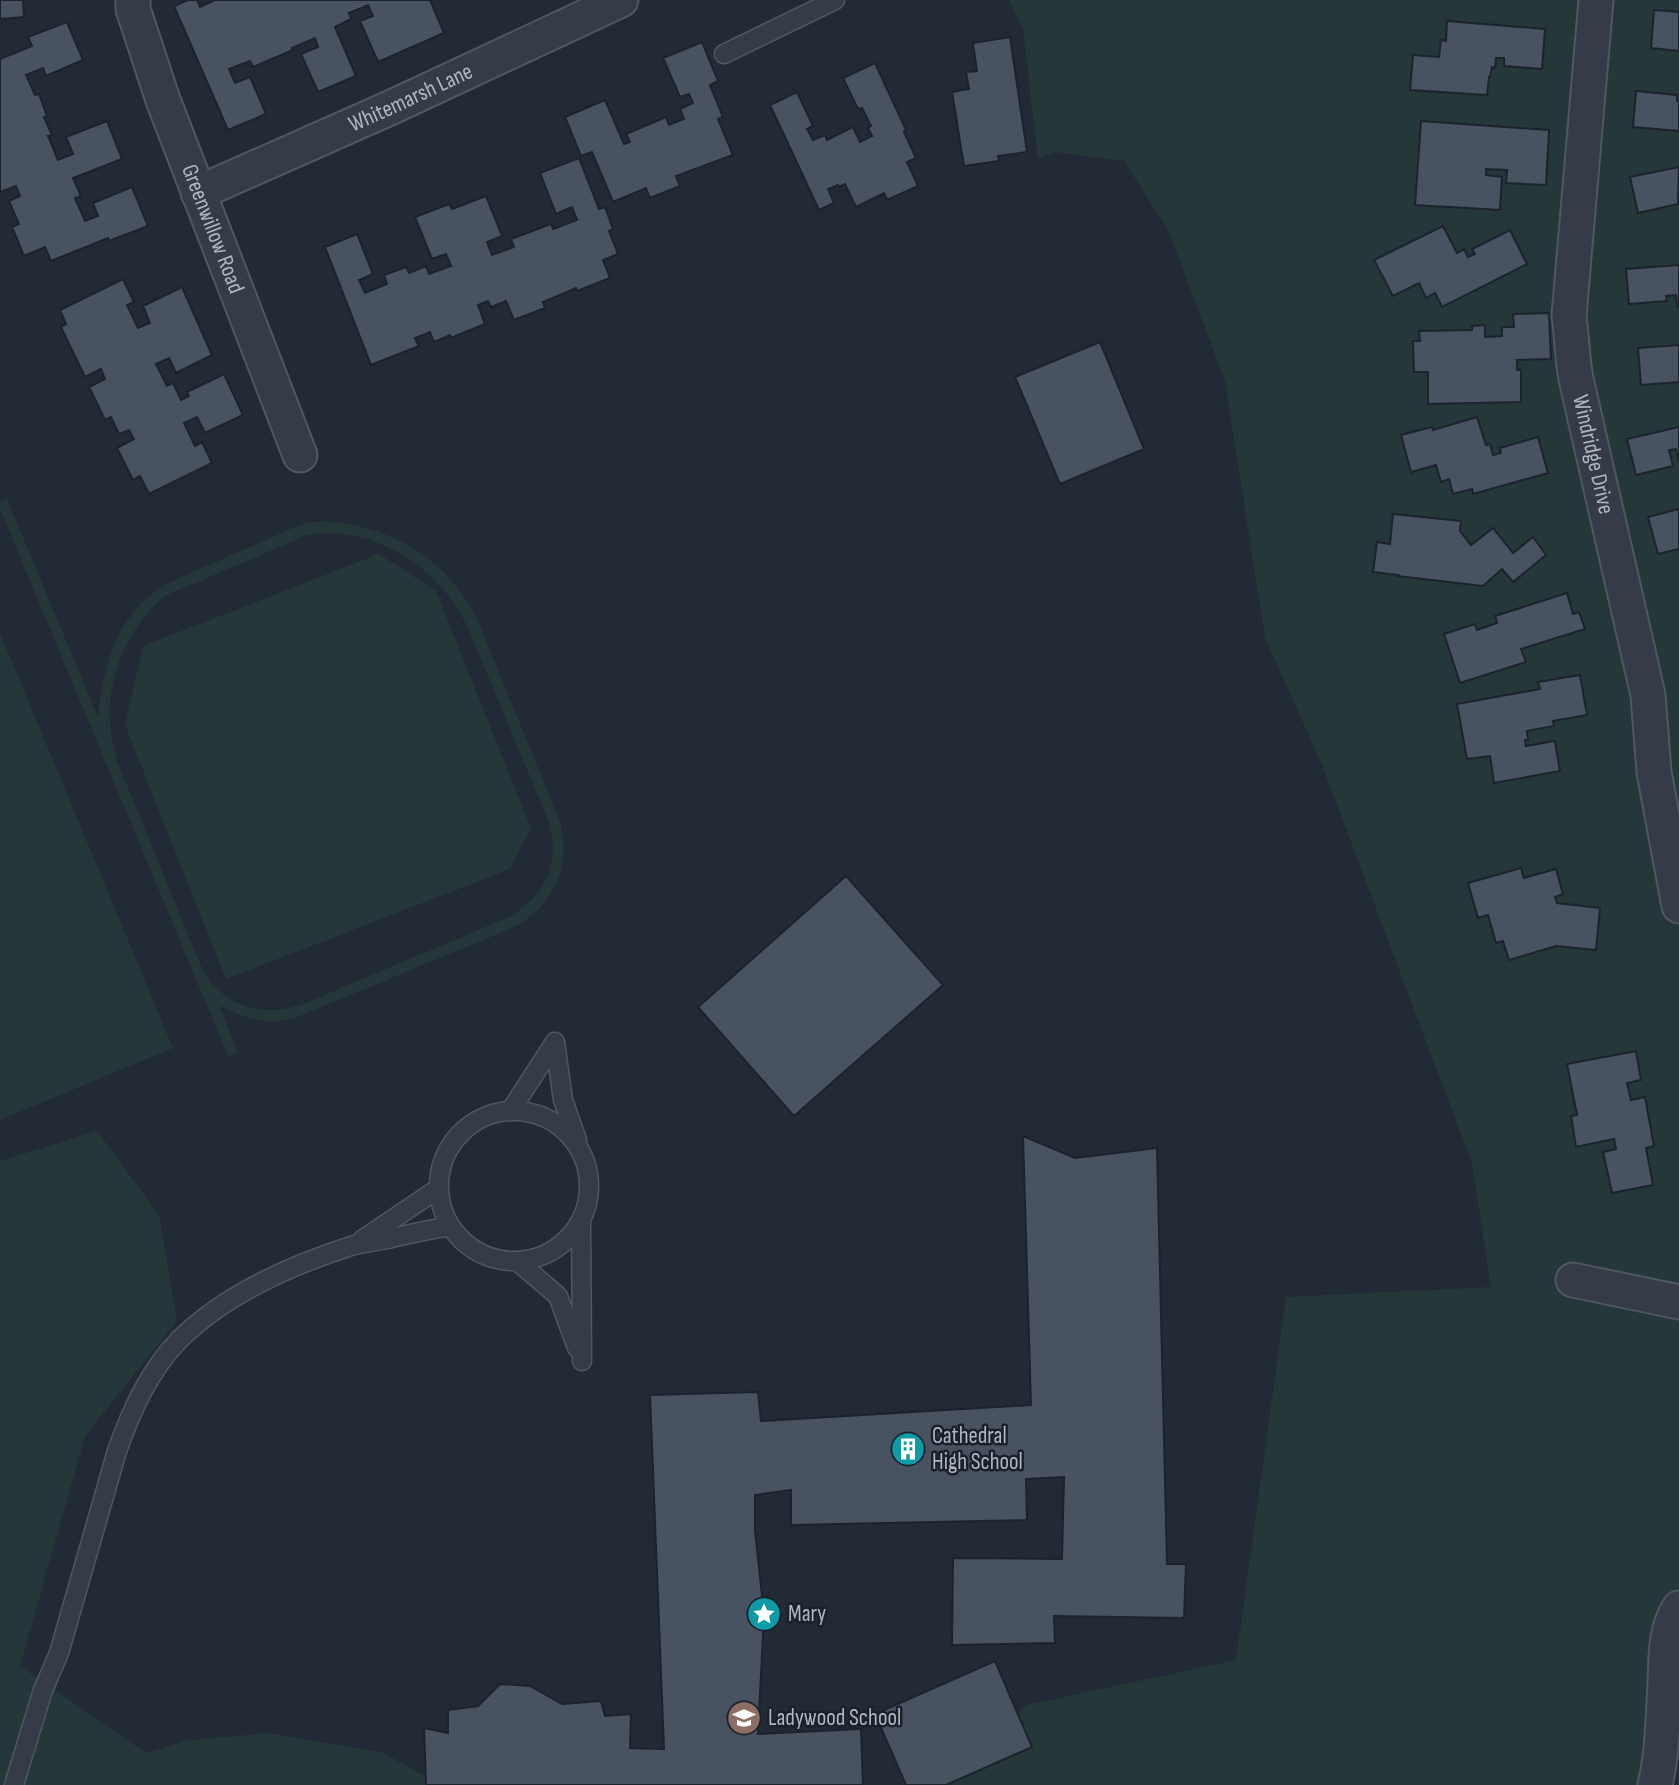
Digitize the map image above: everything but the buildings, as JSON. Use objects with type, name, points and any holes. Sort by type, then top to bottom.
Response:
[{"type":"street","name":"Greenwillow Road","points":[[133,0],[133,9],[163,100],[300,455]]},
{"type":"street","name":"Whitemarsh Lane","points":[[198,193],[392,107],[621,0]]},
{"type":"street","name":"Windridge Drive","points":[[1596,0],[1569,316],[1572,354],[1648,695],[1654,772],[1679,906]]},
{"type":"street","points":[[1573,1280],[1679,1302]]},
{"type":"street","points":[[1655,1785],[1672,1693],[1668,1634],[1679,1608]]},
{"type":"lane","points":[[724,54],[835,0]]},
{"type":"lane","points":[[511,1110],[555,1042],[563,1100],[586,1164],[590,1183],[588,1203],[581,1221],[565,1242],[542,1256],[517,1261],[498,1259],[479,1252],[463,1241],[450,1226],[442,1208],[439,1188],[442,1165],[451,1143],[468,1126],[488,1114],[511,1110],[531,1112],[550,1119],[566,1130],[578,1146]]},
{"type":"lane","points":[[353,1245],[439,1188]]},
{"type":"lane","points":[[517,1261],[558,1296],[582,1361],[581,1221]]},
{"type":"lane","points":[[14,1785],[43,1690],[59,1653],[117,1451],[128,1420],[156,1369],[178,1341],[202,1321],[224,1305],[279,1274],[353,1245],[450,1226]]},
{"type":"shaded area","points":[[1009,0],[1679,0],[1679,1587],[1674,1591],[1641,1785],[951,1785],[1026,1705],[1236,1660],[1286,1297],[1491,1287],[1472,1163],[1320,760],[1265,638],[1225,381],[1168,230],[1124,161],[1054,152],[1038,159],[1023,29]]},
{"type":"shaded area","points":[[7,499],[98,717],[109,659],[124,626],[149,597],[166,584],[289,530],[314,522],[334,522],[367,528],[405,543],[422,554],[452,582],[476,616],[560,822],[563,838],[561,869],[549,896],[528,918],[514,927],[295,1018],[264,1021],[238,1014],[219,1005],[238,1052],[228,1056],[0,509],[0,502]],"holes":[[[316,533],[364,538],[407,557],[426,571],[457,607],[548,820],[553,849],[551,863],[542,887],[511,916],[306,1003],[275,1010],[260,1009],[246,1006],[221,992],[201,966],[119,766],[111,728],[112,690],[116,671],[132,635],[161,599],[304,536]]]},
{"type":"shaded area","points":[[379,554],[436,591],[531,828],[510,869],[226,979],[125,725],[143,646]]},
{"type":"shaded area","points":[[0,633],[173,1048],[0,1120]]},
{"type":"shaded area","points":[[97,1131],[159,1215],[177,1321],[85,1436],[20,1666],[146,1753],[189,1740],[269,1733],[384,1753],[440,1785],[0,1785],[0,1161]]},
{"type":"place","name":"Cathedral High School","points":[[908,1449]]},
{"type":"place","name":"Mary","points":[[764,1614]]},
{"type":"place","name":"Ladywood School","points":[[744,1718]]}]
